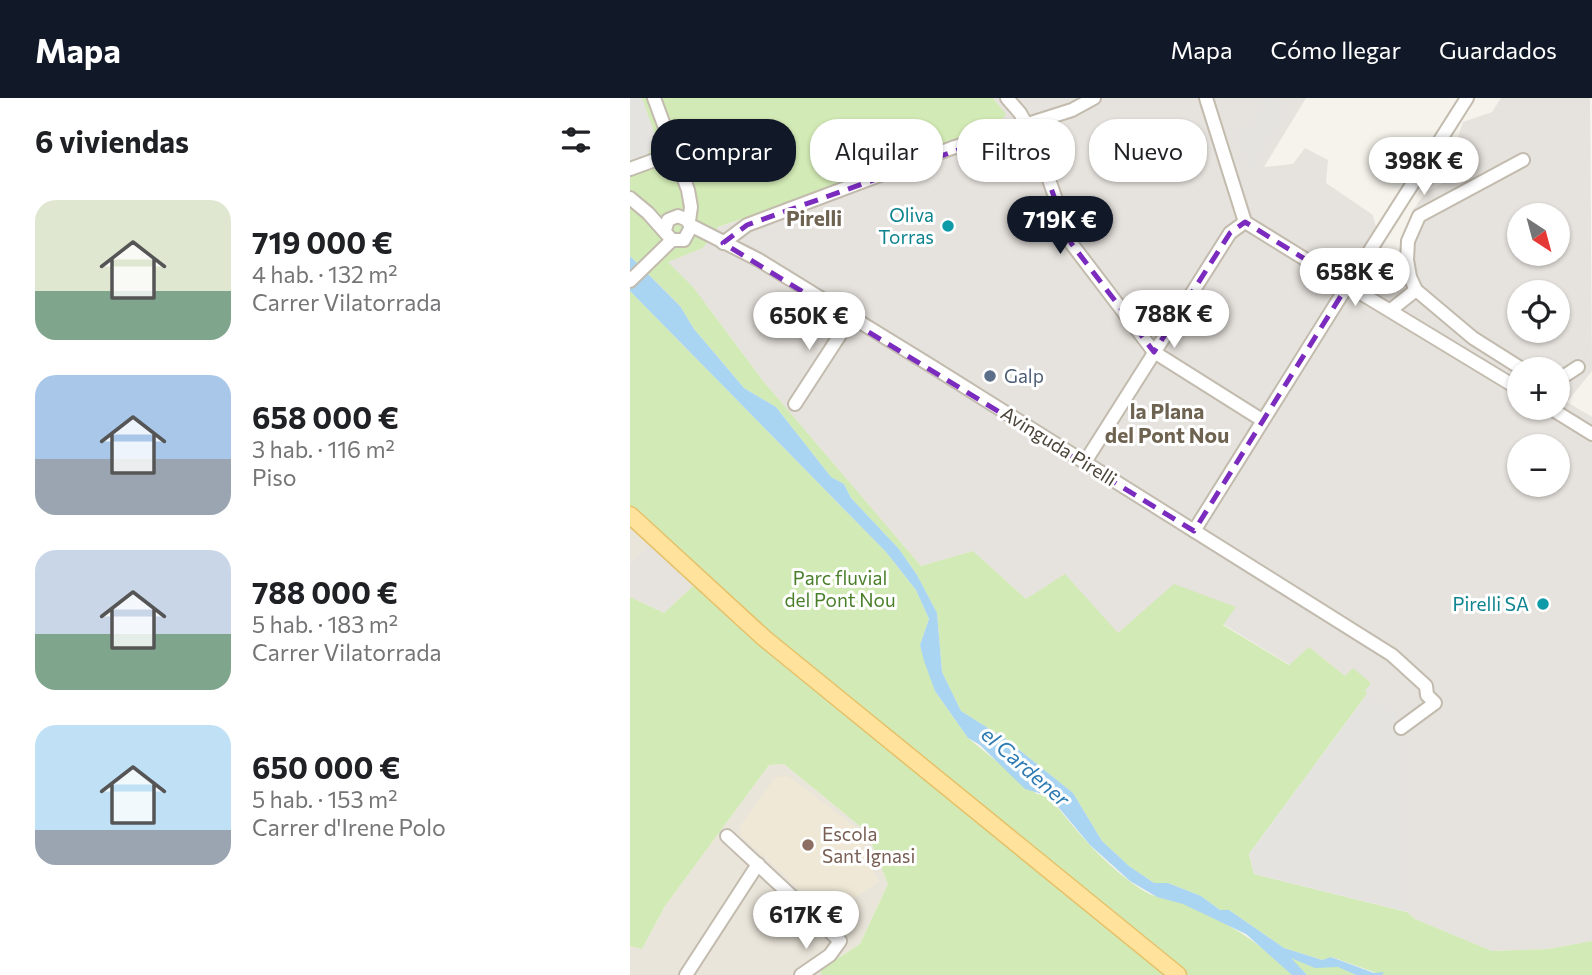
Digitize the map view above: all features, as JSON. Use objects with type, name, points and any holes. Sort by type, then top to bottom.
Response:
[{"type":"main road","points":[[630,515],[764,638],[1178,975]]},
{"type":"street","points":[[654,98],[662,119]]},
{"type":"street","points":[[1007,98],[1023,119]]},
{"type":"street","points":[[1046,119],[1072,110],[1094,98]]},
{"type":"street","points":[[1206,98],[1245,222],[1507,381]]},
{"type":"street","points":[[1194,531],[1467,98]]},
{"type":"street","points":[[723,243],[747,225],[957,146]]},
{"type":"street","points":[[1507,359],[1465,332],[1416,289],[1410,277],[1408,241],[1419,216],[1523,160]]},
{"type":"street","points":[[630,169],[651,164]]},
{"type":"street","points":[[630,198],[669,235],[680,241],[691,201],[684,182]]},
{"type":"street","points":[[1048,182],[1070,243],[1154,352],[1262,420]]},
{"type":"street","name":"Avinguda Pirelli","points":[[648,213],[684,223],[759,260],[1392,655],[1426,686],[1427,695],[1435,703],[1401,727]]},
{"type":"street","points":[[630,281],[654,258],[669,235],[667,222],[684,223]]},
{"type":"street","points":[[1085,462],[1230,233],[1245,222]]},
{"type":"street","points":[[1392,309],[1416,289]]},
{"type":"street","points":[[795,404],[851,318]]},
{"type":"street","points":[[1570,372],[1578,367]]},
{"type":"street","points":[[1569,420],[1592,434]]},
{"type":"street","points":[[727,836],[836,934],[840,941],[831,956],[801,975]]},
{"type":"street","points":[[685,975],[758,863]]},
{"type":"highlighted area","points":[[1028,125],[1071,243],[1154,352],[1230,233],[1245,222],[1342,282],[1344,291],[1194,531],[723,243],[747,225]]},
{"type":"shaded area","points":[[630,98],[642,98],[651,123],[651,148],[648,155],[630,161]]},
{"type":"shaded area","points":[[993,98],[1306,98],[1264,167],[1293,164],[1305,148],[1328,160],[1326,183],[1373,215],[1378,235],[1376,245],[1400,259],[1413,210],[1426,192],[1443,183],[1463,122],[1492,112],[1501,98],[1590,98],[1592,371],[1570,398],[1570,357],[1507,357],[1507,420],[1570,420],[1570,404],[1592,417],[1592,941],[1548,949],[1492,951],[1415,919],[1407,912],[1364,692],[1371,682],[1345,676],[1309,647],[1290,665],[1223,624],[1235,607],[1118,634],[1065,575],[1026,599],[973,551],[921,566],[764,382],[708,307],[667,262],[703,248],[716,228],[847,182],[943,182],[943,141],[957,135],[957,182],[1075,182],[1075,119],[994,119],[1006,114]]},
{"type":"shaded area","points":[[1262,98],[1274,98],[1290,108],[1249,175],[1234,132],[1248,126]]},
{"type":"shaded area","points":[[630,527],[649,545],[630,564]]},
{"type":"shaded area","points":[[649,545],[693,586],[664,613],[630,597],[630,564]]},
{"type":"shaded area","points":[[1367,694],[1395,711],[1406,743],[1407,912],[1254,874],[1249,854]]},
{"type":"shaded area","points":[[784,764],[867,832],[888,884],[860,944],[821,968],[821,975],[630,975],[630,946],[642,949],[665,906],[769,765]]},
{"type":"shaded area","name":"Escola Sant Ignasi","points":[[788,776],[862,832],[864,855],[879,882],[827,915],[741,835],[740,826],[776,777]]},
{"type":"green space","points":[[630,98],[993,98],[1006,114],[1003,119],[957,119],[957,140],[943,145],[943,119],[810,119],[810,182],[848,182],[718,227],[703,248],[668,262],[693,287],[764,382],[921,566],[973,551],[1026,599],[1065,574],[1118,633],[1174,584],[1236,607],[1223,625],[1289,665],[1309,647],[1345,676],[1353,668],[1371,683],[1365,691],[1367,694],[1249,854],[1254,874],[1407,912],[1415,919],[1492,951],[1548,949],[1592,941],[1592,975],[1382,975],[1332,957],[1322,960],[1284,948],[1229,910],[1220,910],[1201,896],[1168,883],[1154,883],[1129,866],[1102,841],[1073,793],[1007,740],[961,711],[942,672],[937,613],[917,575],[899,549],[851,498],[844,484],[831,477],[776,407],[744,388],[694,329],[680,306],[630,256]]},
{"type":"green space","name":"Parc fluvial del Pont Nou","points":[[630,291],[886,552],[916,590],[929,619],[920,645],[935,691],[968,738],[1037,794],[1049,796],[1092,848],[1130,882],[1149,894],[1185,904],[1229,925],[1256,943],[1292,975],[821,975],[821,969],[860,944],[888,884],[867,832],[784,764],[769,765],[665,906],[642,949],[630,946],[630,597],[664,613],[693,586],[630,527]]},
{"type":"green space","points":[[1289,957],[1315,967],[1339,967],[1356,975],[1307,975]]},
{"type":"water","name":"el Cardener","points":[[630,256],[680,306],[694,329],[744,388],[776,407],[831,477],[844,484],[851,498],[899,549],[917,575],[937,613],[942,672],[961,711],[1007,740],[1073,793],[1102,841],[1129,866],[1154,883],[1168,883],[1201,896],[1220,910],[1229,910],[1284,948],[1322,960],[1331,957],[1374,973],[1384,972],[1382,975],[1356,975],[1338,967],[1315,968],[1291,958],[1307,975],[1292,975],[1246,934],[1183,904],[1157,897],[1130,881],[1090,845],[1049,796],[1025,789],[980,745],[968,738],[935,691],[924,661],[920,645],[929,619],[916,590],[886,552],[630,291]]},
{"type":"place","name":"Oliva Torras","points":[[948,226]]},
{"type":"place","name":"Galp","points":[[990,376]]},
{"type":"place","name":"Pirelli SA","points":[[1543,604]]},
{"type":"place","name":"Escola Sant Ignasi","points":[[808,845]]},
{"type":"district","name":"Pirelli","points":[[814,219]]},
{"type":"district","name":"la Plana del Pont Nou","points":[[1167,424]]}]
